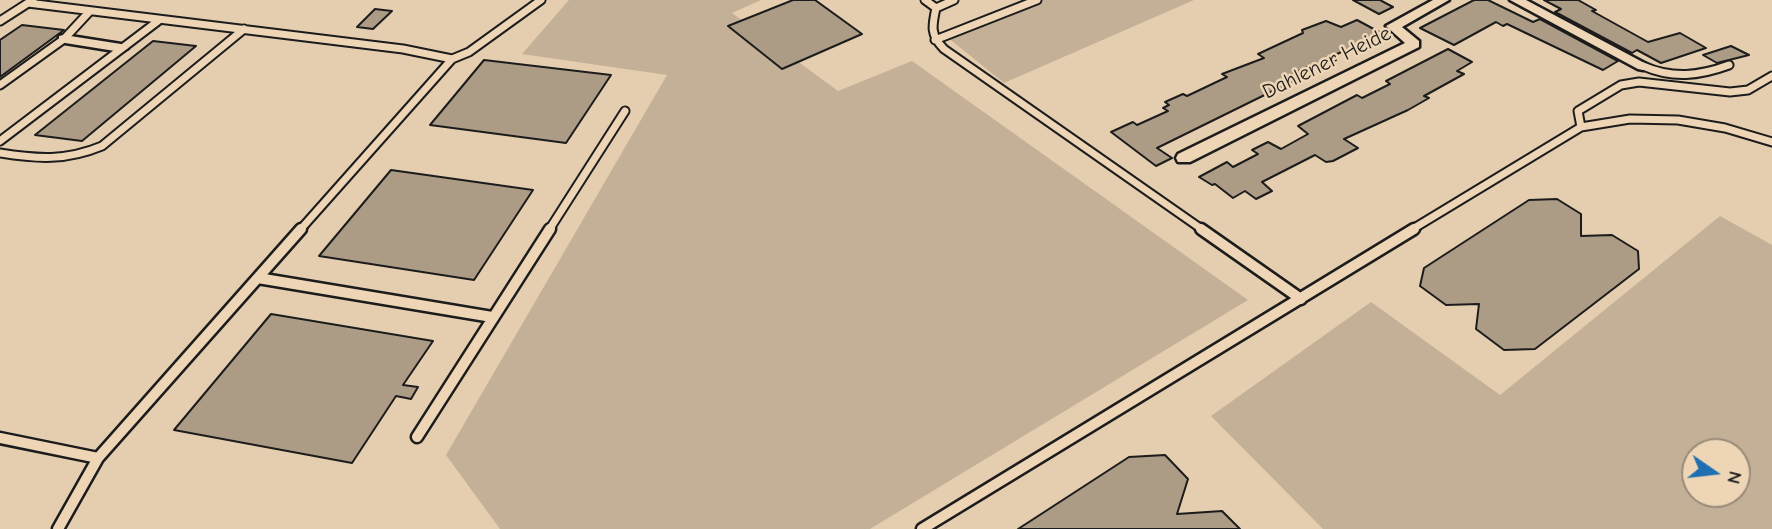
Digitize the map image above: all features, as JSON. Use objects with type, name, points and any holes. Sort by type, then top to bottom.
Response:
[{"type":"street","name":"Dahlener Heide","points":[[1184,158],[1414,44],[1393,26],[1443,0]]},
{"type":"street","points":[[1516,0],[1643,66]]},
{"type":"street","points":[[64,39],[121,48]]},
{"type":"lane","points":[[58,529],[98,458],[453,59],[469,52],[541,0]]},
{"type":"lane","points":[[925,0],[936,8]]},
{"type":"lane","points":[[936,8],[954,0]]},
{"type":"lane","points":[[935,40],[1037,0]]},
{"type":"lane","points":[[0,21],[31,2],[158,21],[403,49],[453,59]]},
{"type":"lane","points":[[936,8],[932,28],[935,40],[1301,299]]},
{"type":"lane","points":[[0,85],[64,39],[90,11]]},
{"type":"lane","points":[[0,141],[158,21]]},
{"type":"lane","points":[[0,153],[46,161],[77,158],[102,146],[244,29]]},
{"type":"lane","points":[[1643,66],[1656,72],[1684,78],[1702,75],[1729,65]]},
{"type":"lane","points":[[1581,127],[1578,111],[1621,85],[1639,82],[1730,92],[1748,90],[1772,76]]},
{"type":"lane","points":[[417,437],[625,111]]},
{"type":"lane","points":[[922,529],[1581,127],[1646,117],[1686,120],[1730,128],[1772,142]]},
{"type":"lane","points":[[258,278],[492,317]]},
{"type":"lane","points":[[0,438],[98,458]]},
{"type":"shaded area","points":[[569,0],[761,0],[732,13],[838,91],[912,61],[1248,300],[870,529],[500,529],[446,455],[667,75],[522,54]]},
{"type":"shaded area","points":[[1043,0],[1194,0],[1004,83],[947,37]]},
{"type":"shaded area","points":[[1720,216],[1772,245],[1772,529],[1323,529],[1211,416],[1371,302],[1500,395]]},
{"type":"building","points":[[793,0],[815,0],[862,34],[782,69],[728,26]]},
{"type":"building","points":[[1353,0],[1380,0],[1393,7],[1379,14]]},
{"type":"building","points":[[1474,0],[1488,0],[1533,22],[1540,19],[1618,61],[1603,70],[1507,24],[1503,26],[1496,22],[1454,45],[1420,28]]},
{"type":"building","points":[[1544,0],[1578,0],[1596,10],[1592,11],[1648,42],[1680,33],[1706,48],[1661,63],[1637,50],[1632,53],[1555,12],[1561,9]]},
{"type":"building","points":[[375,9],[392,11],[373,29],[357,27]]},
{"type":"building","points":[[1357,20],[1383,34],[1330,57],[1336,60],[1322,67],[1316,63],[1288,76],[1293,81],[1157,148],[1172,158],[1156,166],[1111,132],[1133,122],[1137,125],[1168,111],[1163,108],[1169,105],[1165,102],[1183,94],[1187,96],[1227,77],[1222,74],[1264,58],[1258,54],[1303,33],[1302,30],[1326,21],[1341,27]]},
{"type":"building","points":[[22,25],[64,30],[0,77],[0,40]]},
{"type":"building","points":[[153,41],[196,46],[82,141],[35,135]]},
{"type":"building","points":[[1731,46],[1749,55],[1717,63],[1703,55]]},
{"type":"building","points":[[1448,49],[1472,62],[1457,71],[1464,74],[1424,96],[1429,98],[1408,110],[1344,139],[1358,148],[1333,161],[1326,162],[1315,155],[1262,182],[1272,191],[1256,199],[1245,191],[1233,198],[1215,184],[1212,185],[1199,177],[1227,162],[1233,167],[1258,154],[1252,150],[1268,142],[1281,149],[1308,134],[1298,126],[1357,95],[1362,98],[1390,84],[1386,81]]},
{"type":"building","points":[[484,60],[611,75],[566,143],[430,125]]},
{"type":"building","points":[[391,170],[533,190],[474,280],[319,256]]},
{"type":"building","points":[[1557,199],[1581,214],[1581,236],[1612,235],[1638,251],[1639,269],[1535,349],[1504,350],[1476,329],[1479,304],[1446,305],[1420,286],[1424,268],[1529,200]]},
{"type":"building","points":[[271,314],[433,341],[403,385],[418,387],[411,399],[396,396],[352,463],[174,430]]},
{"type":"building","points":[[1165,455],[1188,479],[1177,514],[1222,511],[1240,529],[1018,529],[1129,457]]}]
